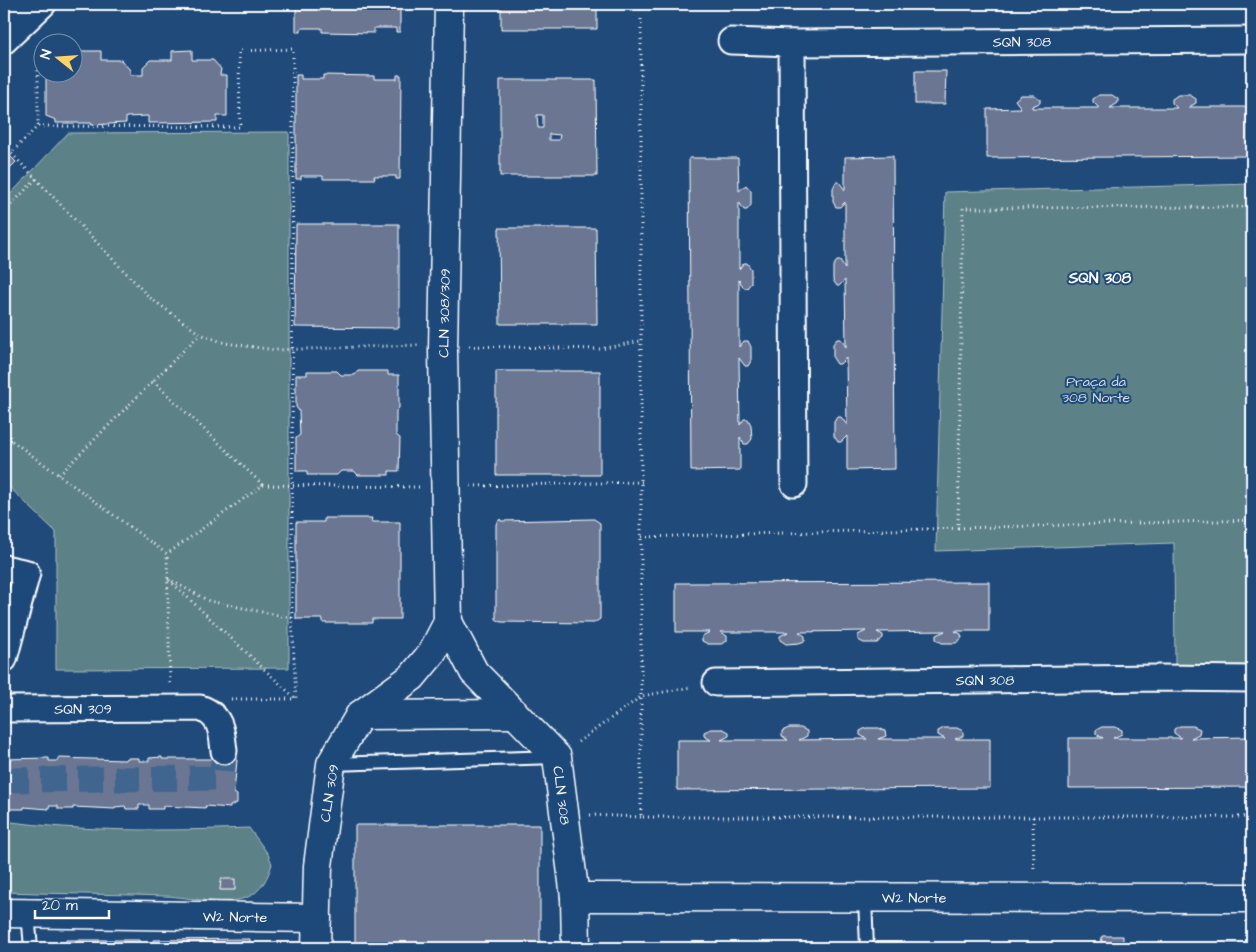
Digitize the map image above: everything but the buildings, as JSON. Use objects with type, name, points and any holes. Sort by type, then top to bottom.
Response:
[{"type":"street","name":"CLN 308/309","points":[[448,622],[443,344],[449,4]]},
{"type":"street","points":[[4,6],[37,5]]},
{"type":"street","points":[[4,41],[37,5]]},
{"type":"street","name":"SQN 308","points":[[731,41],[1252,40]]},
{"type":"street","points":[[792,42],[794,484]]},
{"type":"street","points":[[4,568],[27,572],[4,659]]},
{"type":"street","name":"CLN 308","points":[[448,622],[474,672],[557,757],[575,898],[576,948]]},
{"type":"street","name":"CLN 309","points":[[316,948],[318,866],[331,764],[360,716],[412,677],[432,654],[448,622]]},
{"type":"street","name":"SQN 308","points":[[716,683],[1160,678],[1252,679]]},
{"type":"street","name":"SQN 309","points":[[4,709],[200,708],[211,713],[219,722],[224,750]]},
{"type":"street","points":[[360,716],[515,714]]},
{"type":"street","name":"W2 Norte","points":[[575,898],[1252,898]]},
{"type":"street","name":"W2 Norte","points":[[16,913],[317,918]]},
{"type":"lane","points":[[331,764],[557,757]]},
{"type":"lane","points":[[865,898],[867,948]]},
{"type":"lane","points":[[16,913],[31,948]]},
{"type":"path","points":[[641,4],[642,817]]},
{"type":"path","points":[[37,5],[38,126],[12,153],[150,298],[183,324],[200,334],[225,343],[253,348],[292,350],[443,344]]},
{"type":"path","points":[[38,126],[240,127],[239,51],[294,48],[292,618],[296,699],[168,579]]},
{"type":"path","points":[[4,212],[36,179]]},
{"type":"path","points":[[958,528],[963,208],[1252,207]]},
{"type":"path","points":[[59,476],[200,334]]},
{"type":"path","points":[[479,347],[600,349],[642,341]]},
{"type":"path","points":[[153,381],[263,485]]},
{"type":"path","points":[[4,435],[167,554]]},
{"type":"path","points":[[167,554],[263,485],[446,487],[642,482]]},
{"type":"path","points":[[642,537],[1252,520]]},
{"type":"path","points":[[165,708],[167,554]]},
{"type":"path","points":[[168,579],[216,603],[292,618]]},
{"type":"path","points":[[557,757],[642,696],[716,683]]},
{"type":"path","points":[[565,813],[642,817],[1252,817]]},
{"type":"path","points":[[1034,817],[1034,898]]},
{"type":"green space","points":[[289,132],[289,668],[56,669],[56,532],[4,482],[4,201],[68,133]]},
{"type":"green space","name":"Praça da 308 Norte","points":[[1252,184],[1252,665],[1175,666],[1174,543],[936,551],[945,192]]},
{"type":"green space","points":[[4,821],[34,825],[126,830],[249,828],[268,854],[272,864],[261,887],[248,897],[238,900],[207,901],[165,896],[4,892]]},
{"type":"tunnel","points":[[4,780],[215,778],[222,773],[224,751]]},
{"type":"district","name":"SQN 308","points":[[1100,278]]}]
